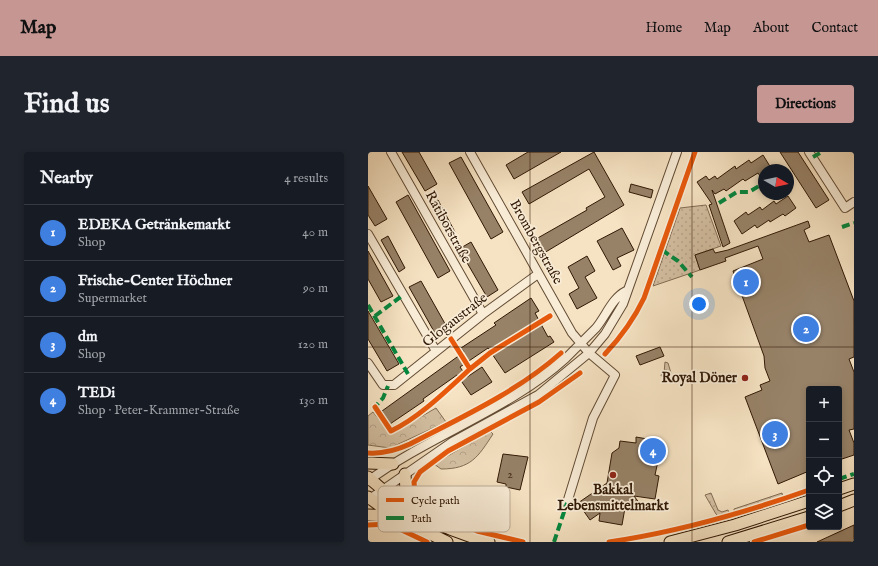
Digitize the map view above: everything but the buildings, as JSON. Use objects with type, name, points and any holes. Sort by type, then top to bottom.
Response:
[{"type":"main road","points":[[368,463],[394,464]]},
{"type":"main road","points":[[405,474],[406,486]]},
{"type":"main road","points":[[369,479],[378,486]]},
{"type":"main road","points":[[842,488],[854,484]]},
{"type":"main road","points":[[369,498],[378,504]]},
{"type":"main road","points":[[842,505],[854,500]]},
{"type":"main road","points":[[670,542],[735,525],[806,501]]},
{"type":"main road","points":[[728,542],[806,518]]},
{"type":"main road","points":[[427,532],[447,542]]},
{"type":"main road","points":[[461,532],[489,542]]},
{"type":"street","name":"Ratiborstraße","points":[[391,152],[483,314]]},
{"type":"street","name":"Brombergstraße","points":[[470,152],[572,333],[589,353],[615,375],[593,418],[567,503]]},
{"type":"street","points":[[387,486],[452,442],[538,395],[589,353],[618,315],[626,291],[644,248],[677,152]]},
{"type":"street","points":[[809,152],[845,208],[854,202]]},
{"type":"street","points":[[368,234],[436,351]]},
{"type":"street","name":"Glogaustraße","points":[[368,364],[379,383],[388,386],[401,380],[483,314],[538,274]]},
{"type":"street","points":[[369,479],[526,388],[550,371],[596,327],[619,294],[626,291]]},
{"type":"street","points":[[369,498],[378,492]]},
{"type":"green space","points":[[706,205],[721,246],[695,255],[700,270],[653,286],[680,208]]},
{"type":"green space","points":[[665,362],[668,363],[671,373],[661,376],[662,372],[664,373]]},
{"type":"green space","points":[[436,408],[446,422],[390,448],[368,445],[368,416],[373,412],[391,434]]},
{"type":"green space","points":[[490,431],[493,434],[483,449],[467,464],[460,467],[441,469],[434,464]]},
{"type":"green space","points":[[711,493],[718,510],[722,512],[728,510],[729,513],[718,516],[716,514],[705,495]]},
{"type":"green space","points":[[782,493],[783,497],[734,512],[734,509]]},
{"type":"marked path","points":[[813,157],[822,152]]},
{"type":"marked path","points":[[719,203],[737,192],[749,192],[758,187]]},
{"type":"marked path","points":[[842,227],[854,223]]},
{"type":"marked path","points":[[662,250],[678,261],[692,277]]},
{"type":"marked path","points":[[375,316],[403,295]]},
{"type":"marked path","points":[[368,305],[408,374]]},
{"type":"marked path","points":[[373,409],[383,398],[388,386]]},
{"type":"marked path","points":[[842,478],[854,474]]},
{"type":"marked path","points":[[554,542],[567,503]]},
{"type":"cycle path","points":[[605,354],[627,328],[644,298],[695,152]]},
{"type":"cycle path","points":[[470,369],[490,353],[550,316]]},
{"type":"cycle path","points":[[375,407],[391,431],[422,411],[442,395],[470,369],[451,339]]},
{"type":"cycle path","points":[[368,453],[384,452],[400,448],[449,424],[508,392],[544,367],[561,353]]},
{"type":"cycle path","points":[[414,486],[414,482],[420,472],[448,451],[539,402],[580,373]]},
{"type":"cycle path","points":[[609,542],[660,533],[710,521],[806,491]]},
{"type":"cycle path","points":[[368,525],[378,525]]},
{"type":"cycle path","points":[[754,542],[806,526]]},
{"type":"cycle path","points":[[406,532],[427,542]]},
{"type":"cycle path","points":[[481,532],[523,542]]},
{"type":"place","name":"EDEKA Getränkemarkt","points":[[746,282]]},
{"type":"place","name":"Frische-Center Höchner","points":[[806,329]]},
{"type":"place","name":"Royal Döner","points":[[745,378]]},
{"type":"place","name":"dm","points":[[775,434]]},
{"type":"place","name":"TEDi","points":[[653,451]]},
{"type":"place","name":"Bakkal Lebensmittelmarkt","points":[[613,475]]}]
